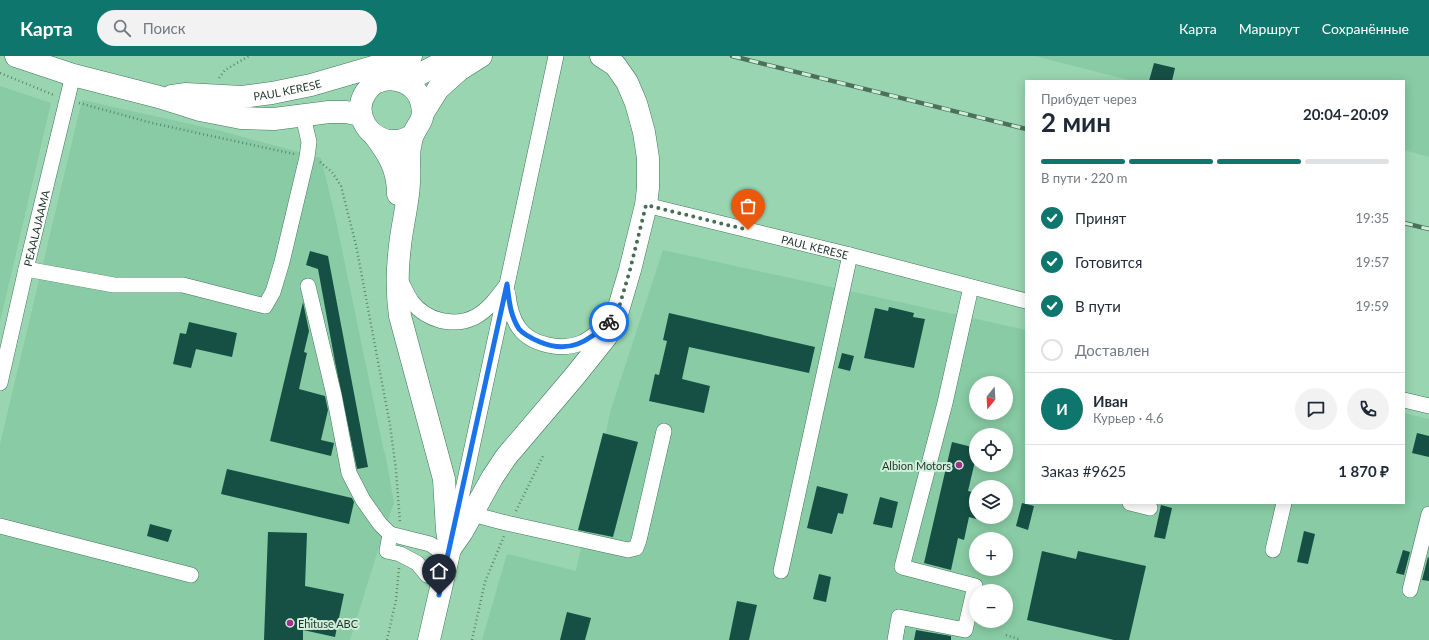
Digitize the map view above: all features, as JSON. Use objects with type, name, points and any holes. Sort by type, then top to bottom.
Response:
[{"type":"highway","name":"PAUL KERESE","points":[[16,56],[73,75],[200,110],[256,119],[274,120],[329,112],[346,112],[360,115]]},
{"type":"highway","name":"PAUL KERESE","points":[[159,98],[186,94],[242,96],[272,93],[311,85],[411,56]]},
{"type":"highway","points":[[401,237],[399,228],[398,184],[395,168],[386,151],[362,121],[360,115],[360,105],[364,95],[370,87],[377,82],[384,80],[400,80],[420,74],[455,56]]},
{"type":"highway","points":[[423,113],[438,89],[459,70],[481,56]]},
{"type":"highway","points":[[444,545],[462,532],[492,478],[506,457],[606,337],[617,314],[630,270],[646,205],[648,188],[648,158],[644,132],[636,102],[627,82],[615,65],[601,56]]},
{"type":"highway","points":[[400,80],[407,83],[419,95],[423,113],[422,121],[413,135],[410,149],[409,183],[398,265],[398,296],[400,316],[444,479],[443,580],[429,640]]},
{"type":"highway","name":"PAUL KERESE","points":[[187,106],[236,108],[255,106],[324,95],[377,82]]},
{"type":"highway","points":[[375,136],[386,140],[396,141],[413,135]]},
{"type":"street","points":[[308,286],[334,394],[349,473],[363,500],[380,524],[390,534],[444,545],[507,284],[556,56]]},
{"type":"street","name":"PEAALAJAAMA","points":[[0,380],[73,75]]},
{"type":"street","points":[[26,269],[114,285],[183,285],[265,306],[273,292],[282,262],[307,157],[310,142],[304,116]]},
{"type":"street","name":"PAUL KERESE","points":[[646,205],[1025,301]]},
{"type":"street","points":[[781,571],[850,256]]},
{"type":"street","points":[[399,277],[411,300],[422,312],[434,318],[448,322],[462,321],[474,317],[486,309],[507,284]]},
{"type":"street","points":[[507,284],[509,303],[513,317],[520,330],[532,339],[550,346],[580,344],[595,335],[617,314]]},
{"type":"street","points":[[895,640],[899,617],[965,630],[975,586],[902,567],[945,403],[971,287]]},
{"type":"street","points":[[1405,400],[1429,406]]},
{"type":"street","points":[[472,514],[628,550],[636,548],[664,431]]},
{"type":"street","points":[[1134,504],[1150,508]]},
{"type":"street","points":[[1273,550],[1284,504]]},
{"type":"street","points":[[1410,590],[1429,514]]},
{"type":"street","points":[[0,526],[191,575]]},
{"type":"street","points":[[390,534],[387,550],[400,554],[416,563],[427,575],[443,580]]},
{"type":"path","points":[[0,73],[68,100]]},
{"type":"path","points":[[472,640],[485,582],[510,524],[543,456]]},
{"type":"path","points":[[1006,635],[1021,640]]},
{"type":"shaded area","points":[[1035,56],[1429,56],[1429,157],[1405,150],[1405,80],[1129,80]]},
{"type":"shaded area","points":[[0,86],[51,103],[0,322]]},
{"type":"shaded area","points":[[82,100],[217,130],[321,158],[335,216],[385,452],[394,503],[350,640],[0,640],[0,444]]},
{"type":"shaded area","points":[[663,250],[1025,330],[1025,504],[1405,504],[1405,413],[1429,419],[1429,640],[482,640],[507,554],[576,571],[611,409]]},
{"type":"building","points":[[1154,63],[1175,68],[1172,80],[1149,80]]},
{"type":"building","points":[[310,251],[328,256],[368,467],[357,469],[318,269],[306,265]]},
{"type":"building","points":[[303,302],[309,331],[304,352],[307,353],[299,389],[325,396],[328,410],[321,440],[334,443],[331,456],[270,441]]},
{"type":"building","points":[[889,307],[914,313],[913,317],[925,319],[914,368],[864,358],[875,308],[888,311]]},
{"type":"building","points":[[669,313],[815,347],[809,373],[689,347],[682,379],[710,386],[704,413],[649,401],[655,374],[659,375],[667,341],[663,340]]},
{"type":"building","points":[[189,322],[237,333],[232,357],[196,349],[191,368],[173,364],[180,333],[186,334]]},
{"type":"building","points":[[842,353],[854,356],[850,371],[838,368]]},
{"type":"building","points":[[603,433],[638,442],[613,537],[578,530]]},
{"type":"building","points":[[1417,433],[1429,436],[1429,457],[1412,453]]},
{"type":"building","points":[[952,442],[969,446],[969,472],[972,472],[971,480],[969,480],[969,517],[964,540],[958,538],[951,570],[924,563]]},
{"type":"building","points":[[227,469],[352,498],[354,502],[349,524],[221,494]]},
{"type":"building","points":[[817,486],[848,494],[843,514],[838,513],[832,534],[807,528]]},
{"type":"building","points":[[880,497],[898,502],[892,528],[873,524]]},
{"type":"building","points":[[1022,503],[1034,506],[1028,530],[1016,526]]},
{"type":"building","points":[[1161,505],[1172,508],[1165,539],[1154,537]]},
{"type":"building","points":[[150,524],[172,530],[168,542],[147,536]]},
{"type":"building","points":[[1304,531],[1315,534],[1308,564],[1297,562]]},
{"type":"building","points":[[268,532],[307,533],[305,586],[344,594],[335,637],[303,630],[303,640],[264,640]]},
{"type":"building","points":[[1403,550],[1410,552],[1404,575],[1396,573]]},
{"type":"building","points":[[1042,551],[1076,559],[1078,551],[1146,566],[1129,640],[1114,640],[1027,620]]},
{"type":"building","points":[[1428,557],[1429,558],[1429,581],[1422,580]]},
{"type":"building","points":[[819,574],[831,577],[826,602],[813,599]]},
{"type":"building","points":[[737,601],[757,605],[749,640],[729,640]]},
{"type":"building","points":[[567,612],[591,618],[585,640],[560,640]]},
{"type":"building","points":[[916,630],[951,636],[951,640],[914,640]]},
{"type":"railway","points":[[732,56],[1025,129]]},
{"type":"railway","points":[[1405,223],[1429,229]]},
{"type":"way so far","points":[[609,322],[617,314],[630,270],[646,205],[748,230]]},
{"type":"place","name":"Albion Motors","points":[[959,465]]},
{"type":"place","name":"Ehituse ABC","points":[[290,623]]},
{"type":"route","points":[[439,595],[507,284],[509,303],[513,317],[520,330],[532,339],[550,346],[580,344],[595,335],[609,322]]}]
